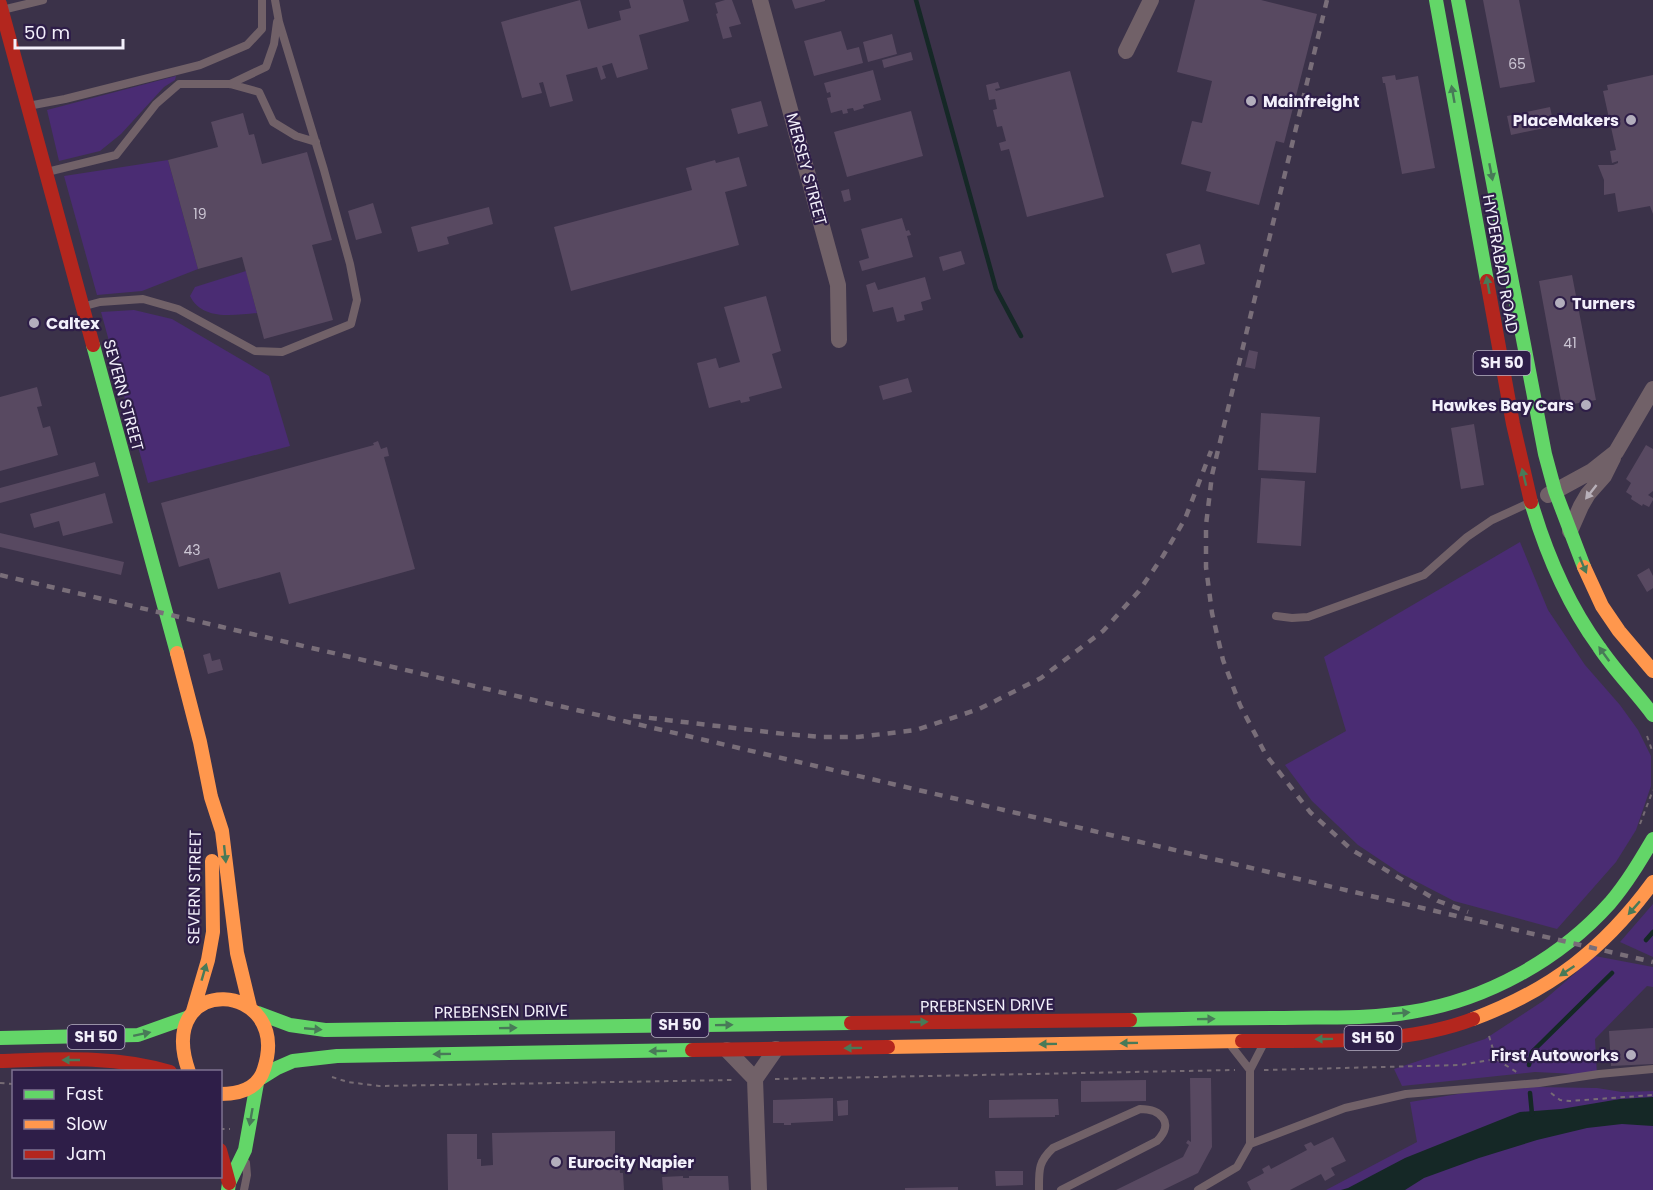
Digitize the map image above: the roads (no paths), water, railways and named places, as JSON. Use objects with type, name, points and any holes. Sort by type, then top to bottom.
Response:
[{"type":"main road","name":"HYDERABAD ROAD","points":[[1436,0],[1511,417],[1530,502],[1559,579],[1577,615],[1613,667],[1653,715]]},
{"type":"main road","name":"HYDERABAD ROAD","points":[[1458,0],[1537,417],[1555,491],[1570,533],[1602,606],[1619,631],[1653,670]]},
{"type":"main road","name":"SEVERN STREET","points":[[1,7],[4,31],[28,106],[201,742],[211,797],[222,831],[237,953],[254,1010],[267,1040],[267,1060],[259,1081],[245,1150],[229,1187]]},
{"type":"main road","name":"SEVERN STREET","points":[[189,1070],[183,1042],[213,932],[211,797]]},
{"type":"main road","name":"PREBENSEN DRIVE","points":[[254,1010],[277,1022],[299,1028],[325,1030],[1294,1018],[1369,1016],[1411,1012],[1448,1004],[1476,994],[1544,962],[1598,917],[1626,883],[1653,839]]},
{"type":"main road","name":"SH 50","points":[[222,1094],[237,1093],[251,1088],[277,1068],[293,1061],[337,1056],[1370,1039],[1407,1035],[1456,1025],[1514,1004],[1563,974],[1583,960],[1612,933],[1642,899],[1653,882]]},
{"type":"main road","name":"SH 50","points":[[0,1038],[138,1035],[191,1014],[200,1005],[218,1000],[234,1000],[254,1010]]},
{"type":"main road","name":"SH 50","points":[[0,1061],[115,1060],[167,1070]]},
{"type":"main road","points":[[222,1158],[229,1187]]},
{"type":"street","name":"MERSEY STREET","points":[[760,0],[838,285],[839,340]]},
{"type":"street","points":[[1126,51],[1151,0]]},
{"type":"street","points":[[1570,533],[1581,506],[1604,476],[1653,389]]},
{"type":"street","points":[[1530,502],[1592,471],[1616,452]]},
{"type":"street","points":[[759,1190],[755,1079],[776,1049]]},
{"type":"street","points":[[727,1050],[755,1079]]},
{"type":"lane","points":[[1,7],[44,0]]},
{"type":"lane","points":[[28,106],[200,65],[247,45],[262,29],[262,0]]},
{"type":"lane","points":[[230,84],[266,67],[278,26],[275,2]]},
{"type":"lane","points":[[83,306],[100,302],[143,299],[178,309],[255,351],[282,352],[351,324],[357,300],[350,264],[275,2]]},
{"type":"lane","points":[[46,172],[116,155],[156,104],[179,84],[230,84],[259,92],[273,122],[297,136],[316,142]]},
{"type":"lane","points":[[1276,616],[1308,617],[1424,575],[1467,537],[1492,520],[1530,502]]},
{"type":"lane","points":[[1198,1190],[1237,1167],[1250,1144],[1250,1070],[1265,1040]]},
{"type":"lane","points":[[1226,1041],[1250,1070]]},
{"type":"lane","points":[[1250,1144],[1345,1108],[1406,1094],[1539,1083],[1653,1069]]},
{"type":"lane","points":[[1039,1190],[1039,1168],[1044,1156],[1053,1148],[1140,1109],[1150,1109],[1165,1121],[1167,1127],[1157,1141],[1062,1190]]},
{"type":"lane","points":[[244,1190],[247,1175],[245,1150]]},
{"type":"waterway","points":[[916,0],[996,289],[1021,336]]},
{"type":"waterway","points":[[1646,940],[1653,932]]},
{"type":"waterway","points":[[1529,1065],[1532,1052],[1612,973]]},
{"type":"waterway","points":[[1530,1093],[1532,1114]]},
{"type":"railway","points":[[1327,0],[1212,475],[1206,525],[1206,567],[1212,613],[1223,660],[1240,705],[1266,755],[1310,812],[1352,850],[1438,901],[1468,912]]},
{"type":"railway","points":[[633,716],[785,734],[858,737],[916,730],[979,709],[1041,678],[1103,631],[1139,591],[1185,519],[1211,451]]},
{"type":"railway","points":[[0,575],[1653,962]]},
{"type":"place","name":"Mainfreight","points":[[1251,101]]},
{"type":"place","name":"PlaceMakers","points":[[1631,120]]},
{"type":"place","name":"Turners","points":[[1560,303]]},
{"type":"place","name":"Caltex","points":[[34,323]]},
{"type":"place","name":"Hawkes Bay Cars","points":[[1586,405]]},
{"type":"place","name":"First Autoworks","points":[[1631,1055]]},
{"type":"place","name":"Eurocity Napier","points":[[556,1162]]}]
